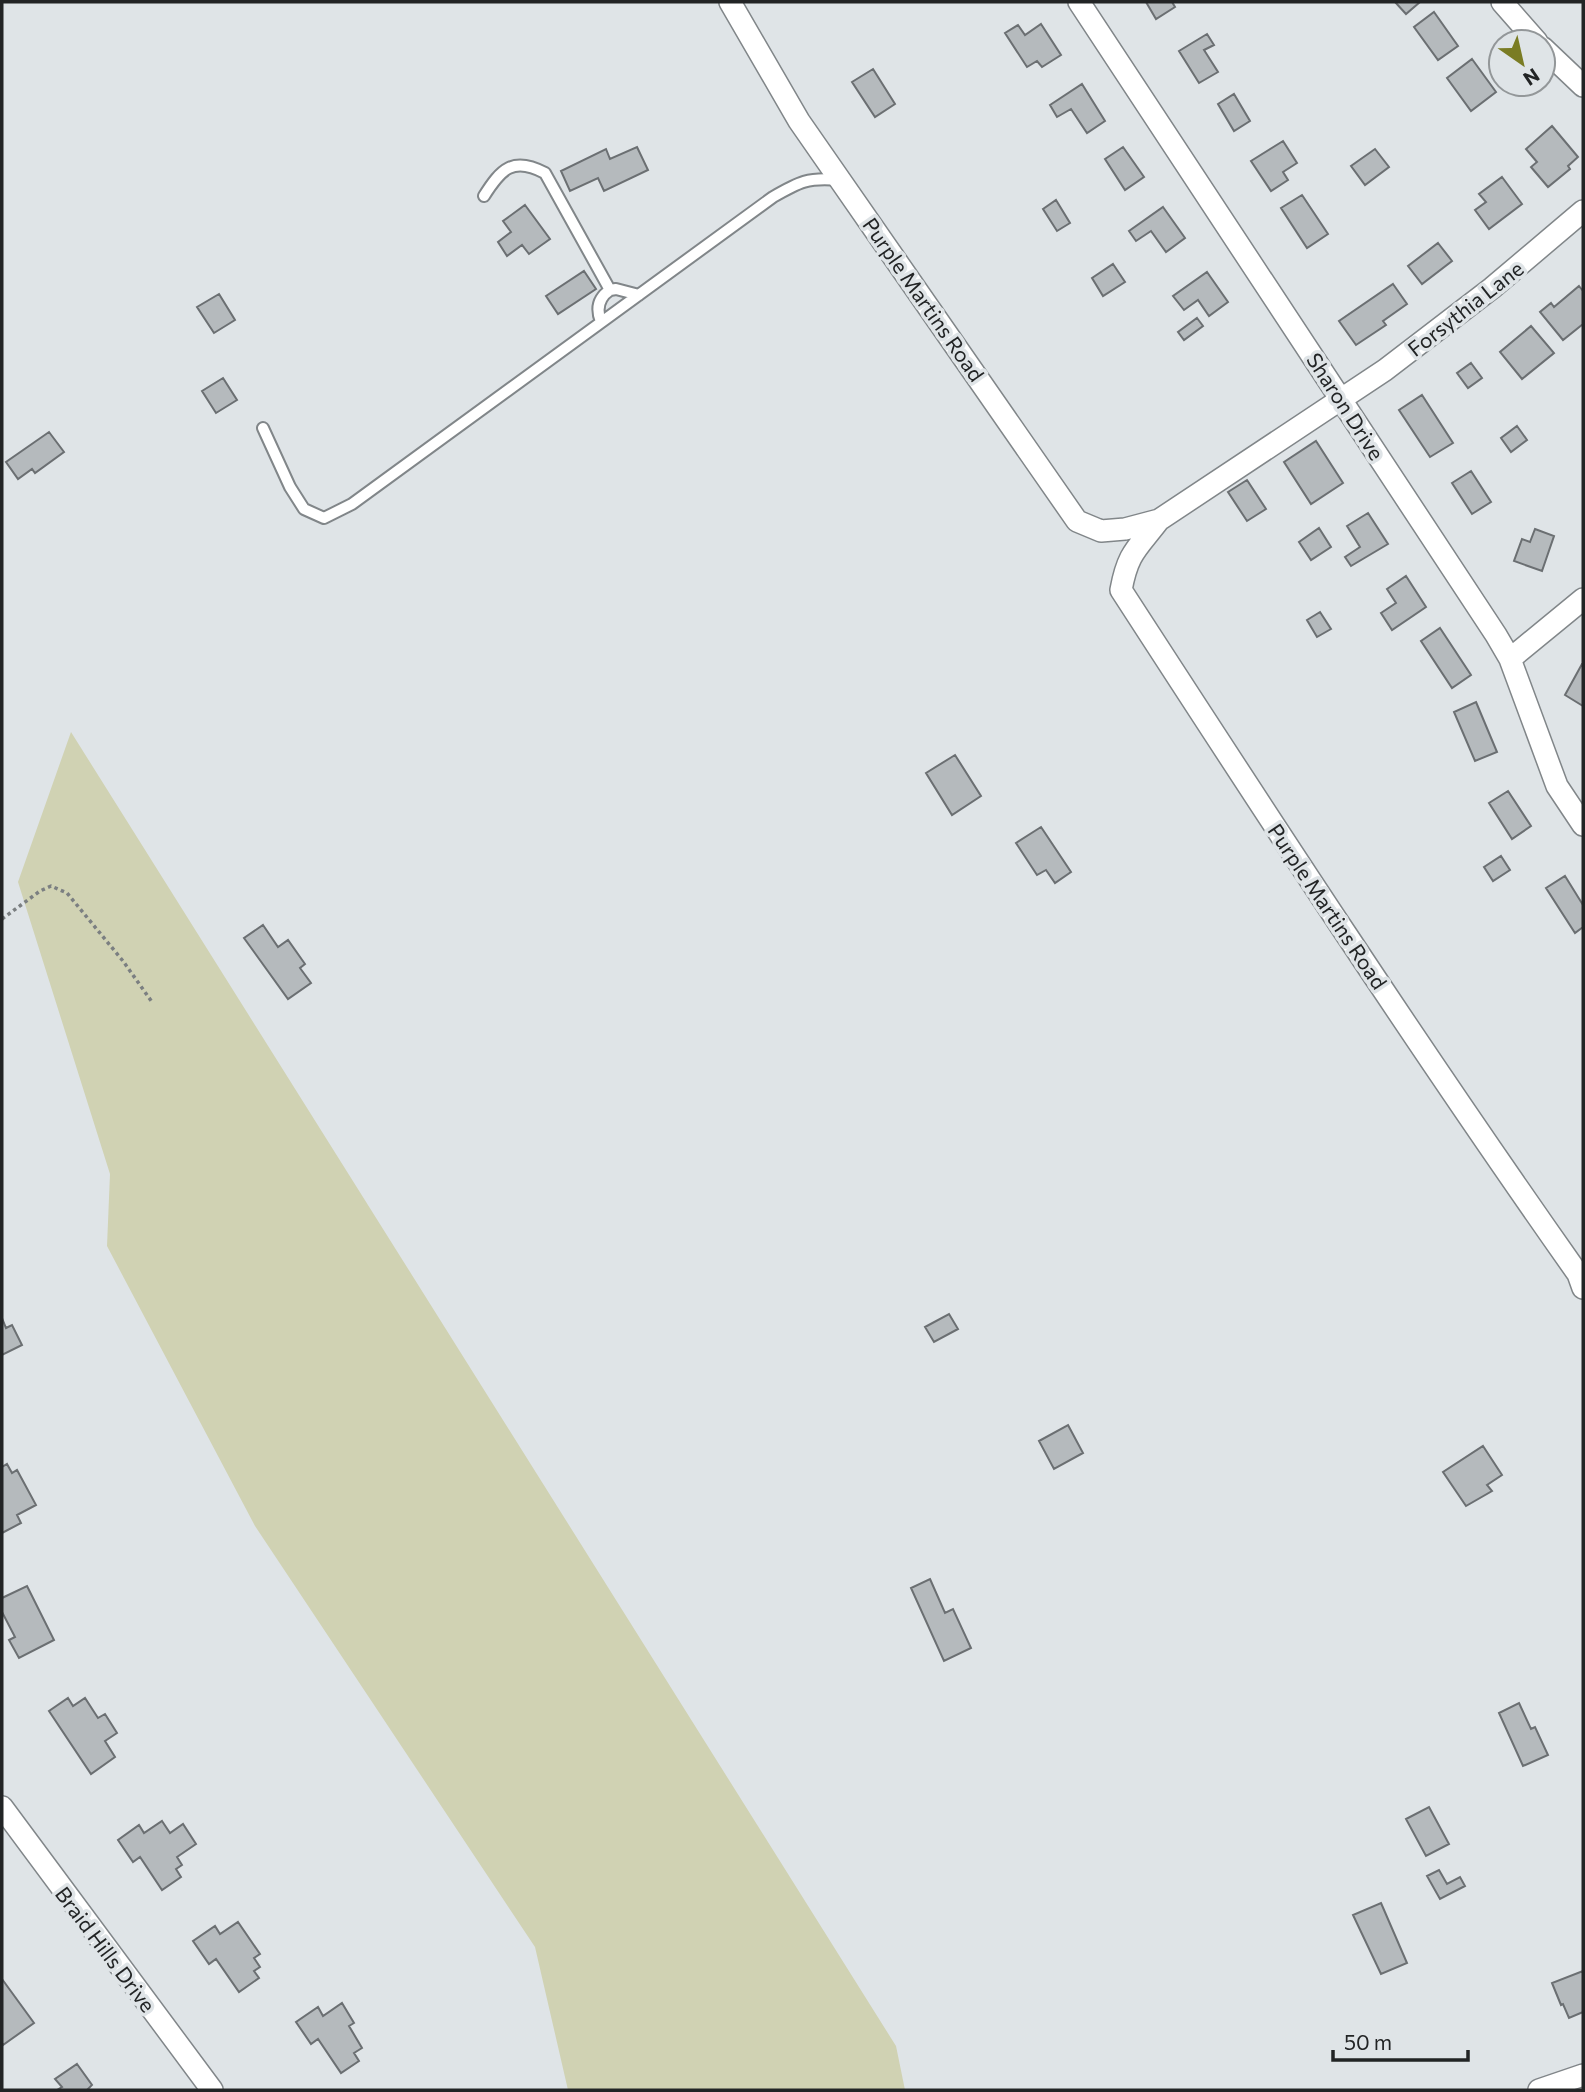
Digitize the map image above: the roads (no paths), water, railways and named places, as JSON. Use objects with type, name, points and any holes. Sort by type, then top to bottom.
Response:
[{"type":"street","name":"Purple Martins Road","points":[[730,2],[799,121],[1077,521],[1101,531],[1125,529],[1159,520]]},
{"type":"street","name":"Sharon Drive","points":[[1079,2],[1496,635],[1510,659],[1557,786],[1583,825]]},
{"type":"street","points":[[1502,2],[1525,28]]},
{"type":"street","points":[[1557,61],[1583,86]]},
{"type":"street","name":"Forsythia Lane","points":[[1342,399],[1385,370],[1492,288],[1583,211]]},
{"type":"street","name":"Purple Martins Road","points":[[1342,399],[1159,520],[1135,548],[1125,567],[1121,590],[1291,852],[1578,1275],[1583,1288]]},
{"type":"street","points":[[1510,659],[1583,599]]},
{"type":"street","name":"Braid Hills Drive","points":[[2,1807],[212,2090]]},
{"type":"street","points":[[1539,2090],[1583,2076]]},
{"type":"lane","points":[[484,196],[494,179],[508,167],[521,165],[545,173],[610,290]]},
{"type":"lane","points":[[263,428],[290,487],[304,509],[324,518],[352,504],[773,197],[801,181],[817,178],[842,181]]},
{"type":"lane","points":[[601,322],[598,304],[610,290],[639,295]]}]
